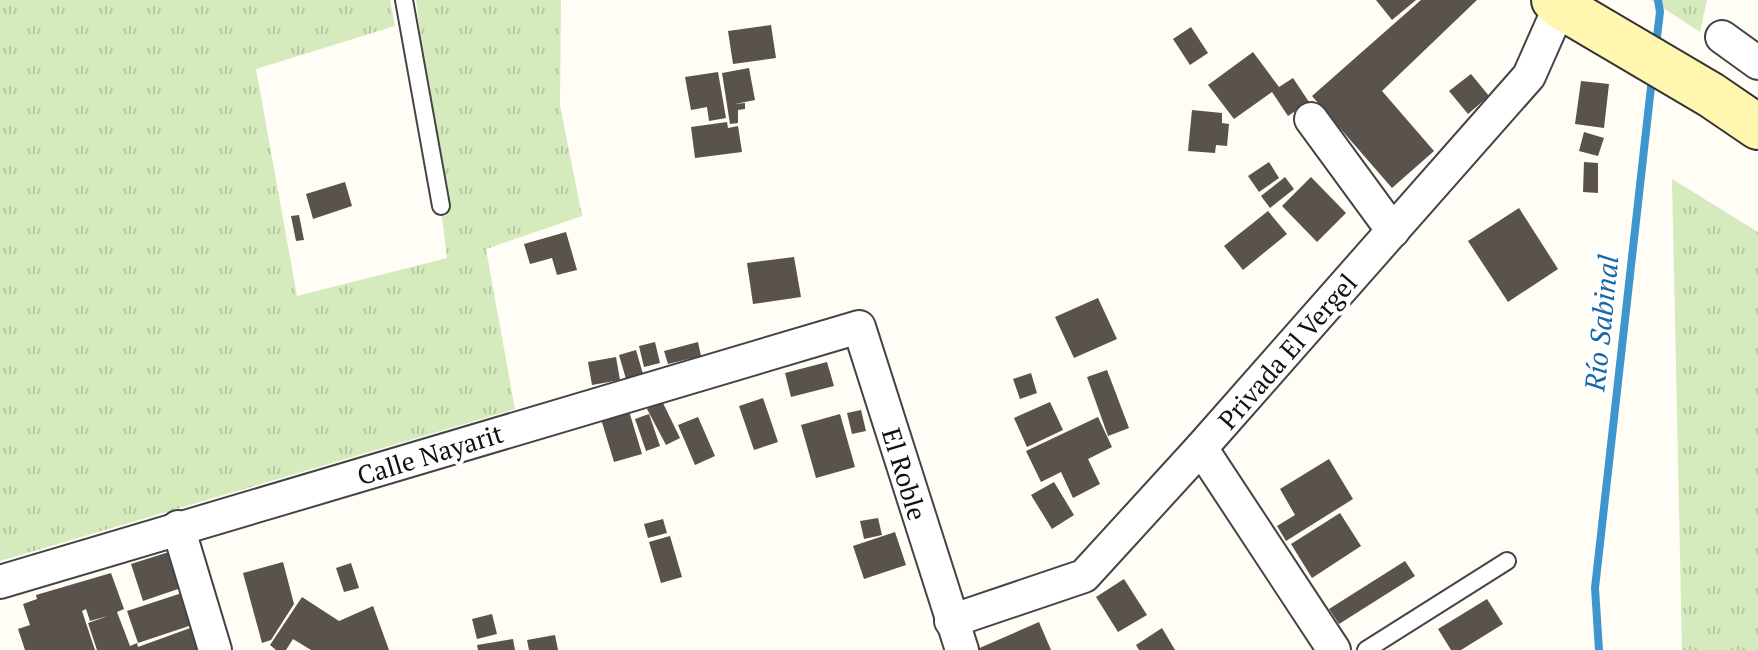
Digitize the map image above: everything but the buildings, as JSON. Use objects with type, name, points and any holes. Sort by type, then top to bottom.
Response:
[{"type":"street","points":[[1557,3],[1711,95],[1758,127]]},
{"type":"street","name":"Privada El Vergel","points":[[956,636],[1084,576],[1529,76],[1557,3]]},
{"type":"street","points":[[1722,37],[1758,63]]},
{"type":"street","points":[[1311,119],[1393,231]]},
{"type":"street","name":"Calle Nayarit","points":[[0,582],[859,327]]},
{"type":"street","name":"El Roble","points":[[859,327],[956,636]]},
{"type":"street","points":[[1201,448],[1334,650]]},
{"type":"street","points":[[178,527],[215,650]]},
{"type":"lane","points":[[404,0],[441,206]]},
{"type":"lane","points":[[1366,650],[1507,561]]},
{"type":"green space","points":[[0,0],[390,0],[395,26],[256,69],[297,296],[447,258],[416,0],[561,0],[560,105],[582,216],[486,249],[515,409],[0,561]]},
{"type":"green space","points":[[1651,0],[1707,0],[1700,32]]},
{"type":"green space","points":[[1672,179],[1758,232],[1758,650],[1682,650]]},
{"type":"waterway","name":"Río Sabinal","points":[[1656,45],[1660,12],[1658,0]]},
{"type":"waterway","name":"Río Sabinal","points":[[1599,650],[1595,588],[1652,78]]}]
